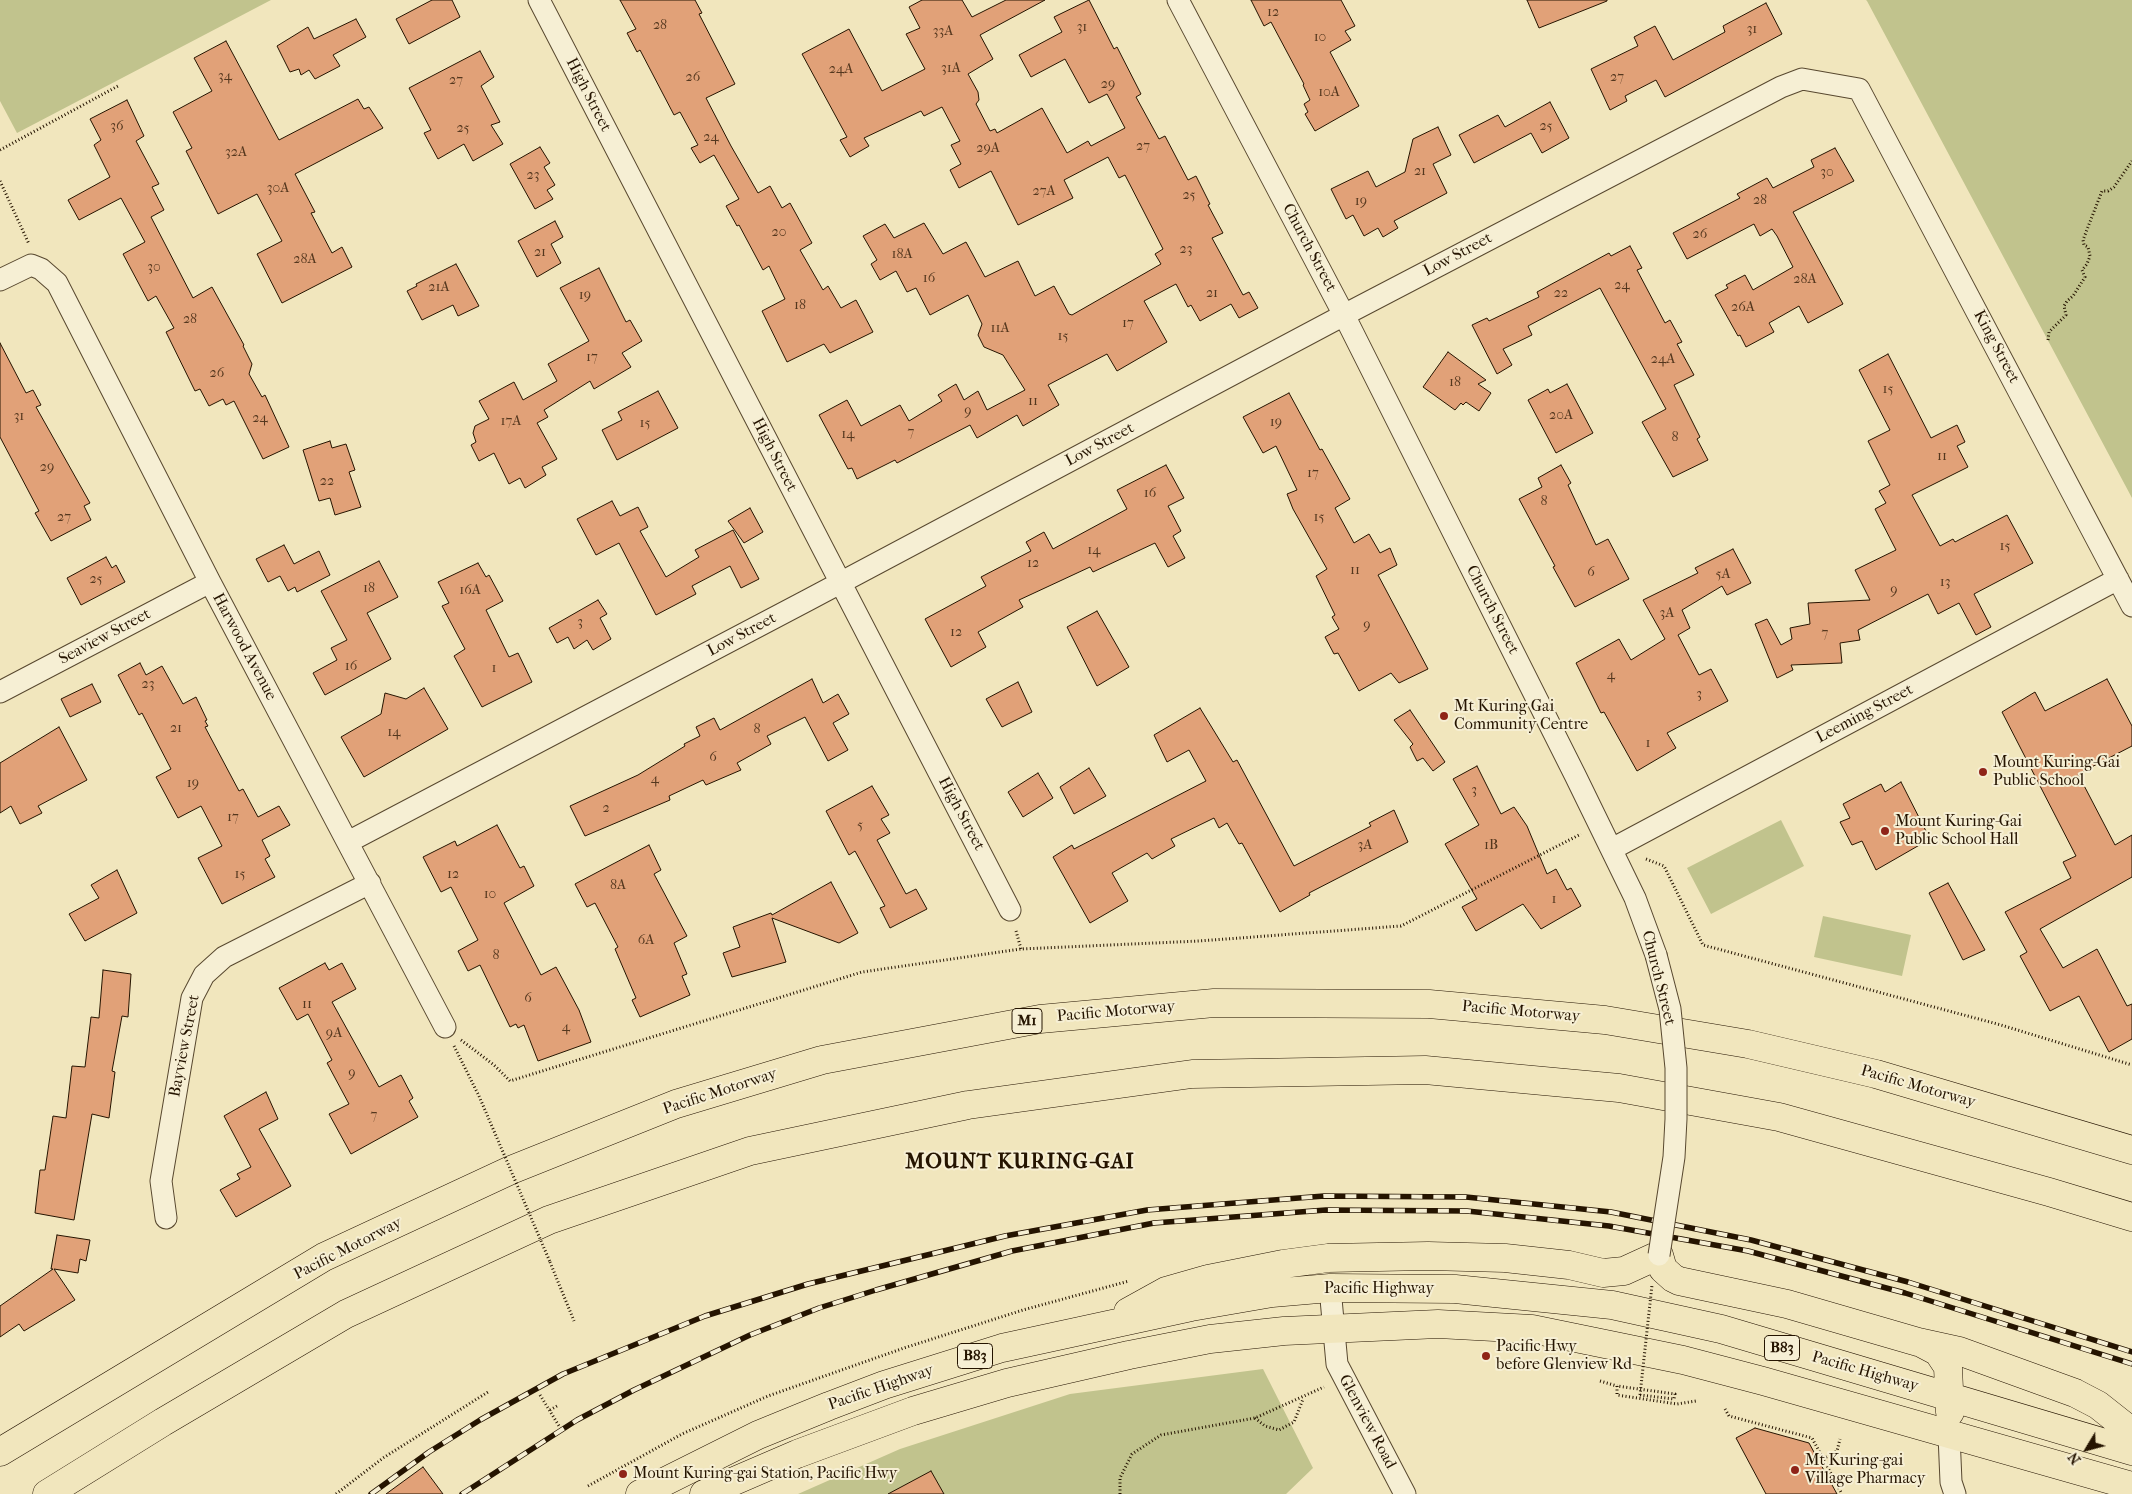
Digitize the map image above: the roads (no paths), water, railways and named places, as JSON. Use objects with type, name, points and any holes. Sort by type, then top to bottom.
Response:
[{"type":"main road","name":"Pacific Motorway","points":[[0,1452],[324,1257],[511,1170],[676,1104],[822,1060],[1040,1019],[1214,1003],[1243,1003],[1428,1004],[1605,1020],[1748,1044],[1876,1074],[2132,1150]]},
{"type":"main road","points":[[47,1494],[163,1422],[346,1314],[549,1220],[750,1151],[968,1105],[1182,1075],[1425,1070],[1619,1088],[1779,1117],[2132,1217]]},
{"type":"main road","points":[[1101,1327],[1166,1291],[1243,1272],[1319,1259],[1428,1256],[1505,1258],[1569,1265],[1603,1273],[1624,1271],[1659,1255],[1663,1269],[1673,1278],[1787,1304],[1918,1342],[1959,1351],[2075,1393],[2098,1405],[2132,1432]]},
{"type":"main road","points":[[1330,1288],[1346,1257]]},
{"type":"main road","name":"Pacific Highway","points":[[640,1494],[758,1435],[884,1385],[1002,1348],[1191,1307],[1272,1293],[1330,1288],[1455,1290],[1612,1305],[1720,1329],[2132,1451]]},
{"type":"main road","name":"Pacific Highway","points":[[704,1494],[797,1454],[913,1411],[1007,1383],[1129,1355],[1210,1339],[1284,1331],[1438,1324],[1532,1329],[1683,1360],[1949,1435],[2010,1450],[2132,1486]]},
{"type":"main road","points":[[1918,1342],[1938,1352],[1944,1358],[1948,1367],[1950,1396],[1949,1435]]},
{"type":"street","name":"High Street","points":[[539,0],[1010,910]]},
{"type":"street","name":"Church Street","points":[[1178,0],[1344,315],[1635,898],[1656,955],[1670,1009],[1676,1068],[1674,1157],[1659,1255]]},
{"type":"street","name":"Low Street","points":[[348,842],[1344,315],[1781,87],[1802,79],[1859,89]]},
{"type":"street","name":"King Street","points":[[1859,89],[2132,606]]},
{"type":"street","name":"Harwood Avenue","points":[[0,280],[31,265],[41,269],[57,283],[210,582],[445,1027]]},
{"type":"street","name":"Leeming Street","points":[[1612,849],[2118,580]]},
{"type":"street","name":"Seaview Street","points":[[0,692],[210,582]]},
{"type":"street","name":"Bayview Street","points":[[166,1218],[161,1181],[192,998],[204,975],[224,957],[370,883]]},
{"type":"street","name":"Glenview Road","points":[[1330,1288],[1336,1364],[1405,1494]]},
{"type":"street","points":[[1949,1435],[1951,1482],[1955,1494]]},
{"type":"railway","points":[[371,1494],[429,1452],[480,1420],[563,1374],[705,1316],[808,1284],[1005,1236],[1147,1210],[1324,1196],[1466,1197],[1611,1212],[1751,1240],[1908,1282],[2132,1352]]},
{"type":"railway","points":[[462,1494],[577,1420],[634,1390],[750,1335],[819,1308],[1012,1251],[1154,1223],[1326,1210],[1467,1211],[1609,1226],[1748,1251],[1905,1293],[2132,1364]]},
{"type":"place","name":"Mt Kuring Gai Community Centre","points":[[1444,716]]},
{"type":"place","name":"Mount Kuring-Gai Public School","points":[[1983,772]]},
{"type":"place","name":"Mount Kuring-Gai Public School Hall","points":[[1885,831]]},
{"type":"place","name":"Pacific Hwy before Glenview Rd","points":[[1486,1356]]},
{"type":"place","name":"Mt Kuring-gai Village Pharmacy","points":[[1795,1470]]},
{"type":"place","name":"Mount Kuring-gai Station, Pacific Hwy","points":[[623,1474]]},
{"type":"district","name":"MOUNT KURING-GAI","points":[[1020,1163]]}]
